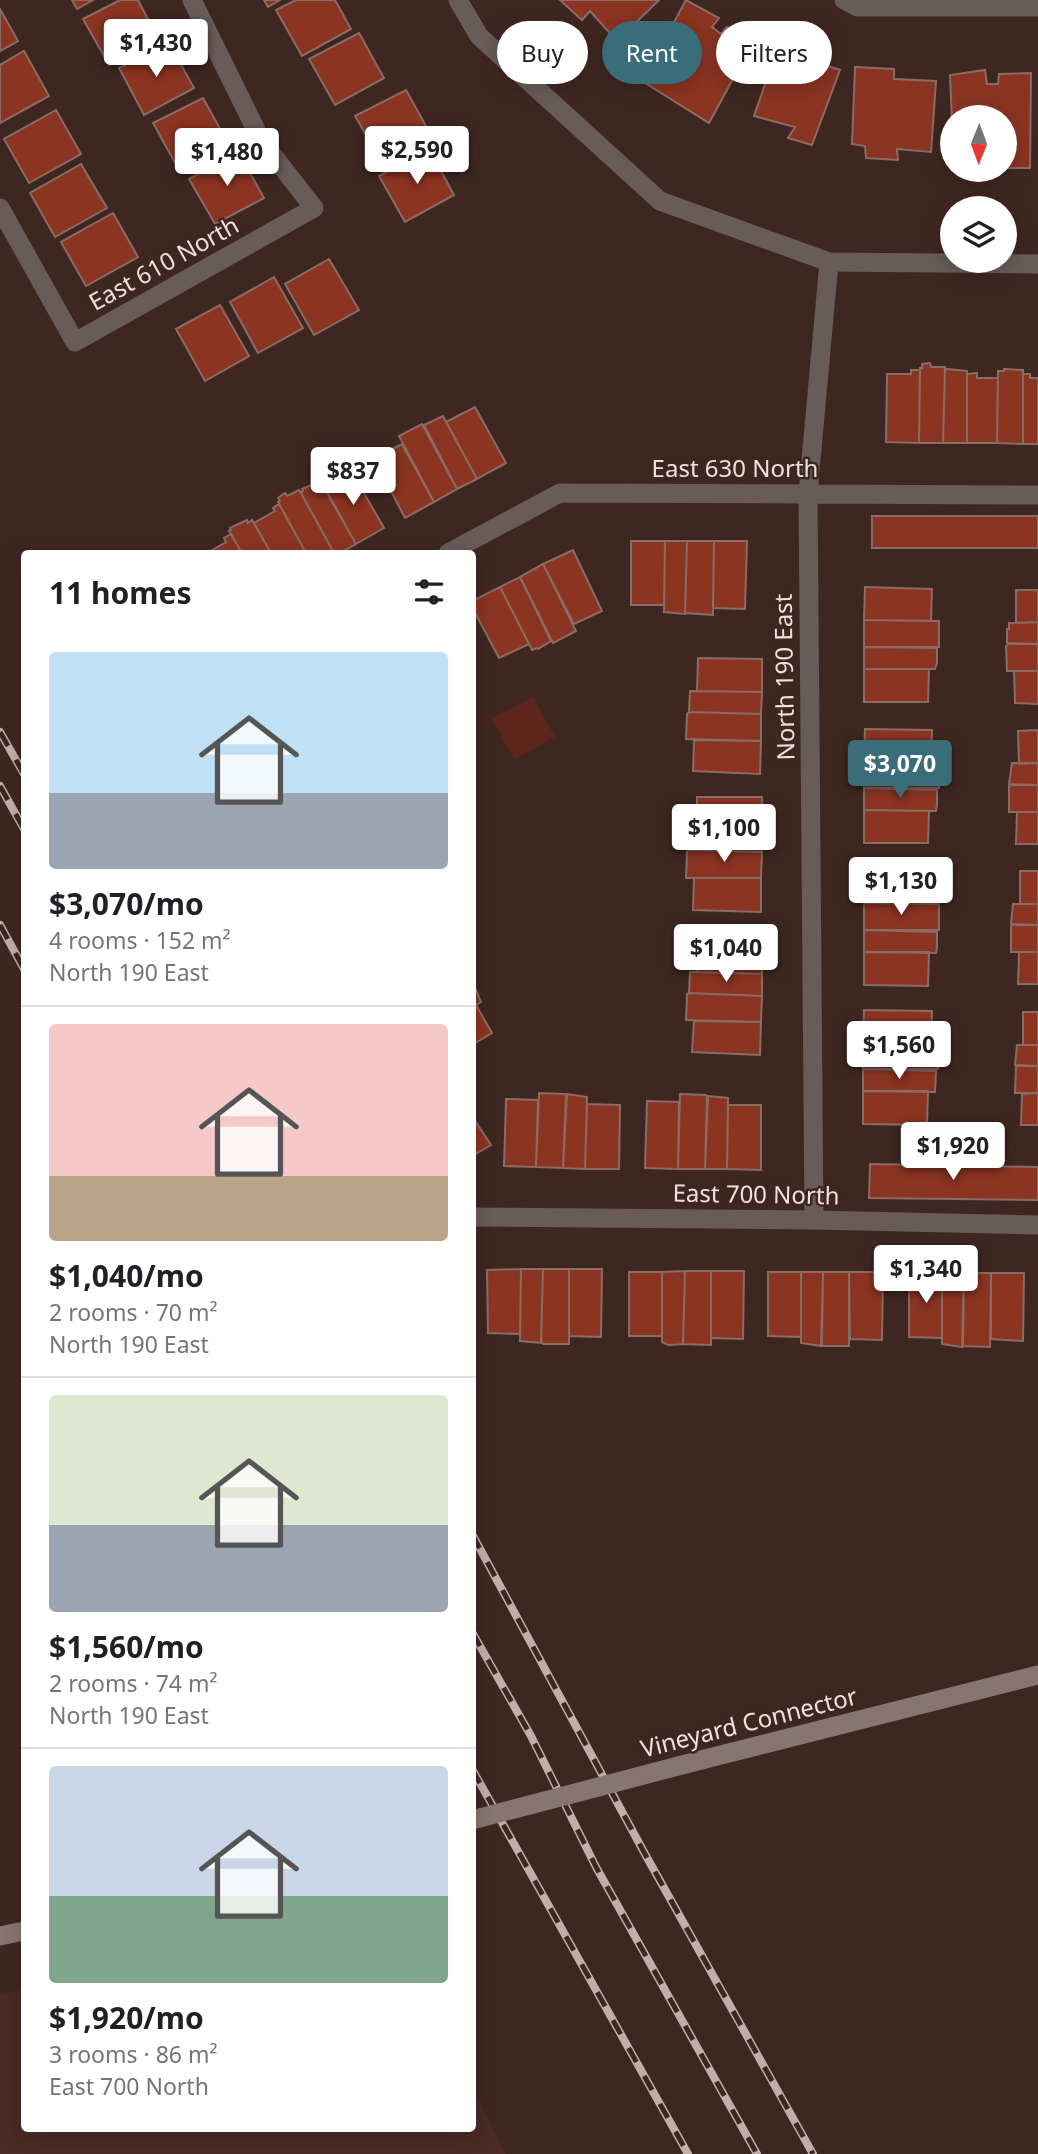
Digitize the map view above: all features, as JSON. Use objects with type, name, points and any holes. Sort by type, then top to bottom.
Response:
[{"type":"main road","name":"Vineyard Connector","points":[[476,1819],[1038,1675]]},
{"type":"main road","points":[[0,1936],[21,1932]]},
{"type":"street","name":"East 610 North","points":[[0,208],[75,342],[314,208],[261,140],[192,0]]},
{"type":"street","points":[[458,0],[479,36],[660,201],[830,262],[1038,264]]},
{"type":"street","points":[[851,3],[1038,7]]},
{"type":"street","name":"North 190 East","points":[[814,1220],[808,493],[830,262]]},
{"type":"street","name":"East 630 North","points":[[454,550],[560,493],[1038,495]]},
{"type":"street","name":"East 700 North","points":[[476,1217],[1038,1225]]},
{"type":"shaded area","points":[[533,697],[555,737],[514,759],[492,719]]},
{"type":"shaded area","points":[[21,1990],[21,2132],[476,2132],[476,2094],[506,2154],[0,2154],[0,1995]]},
{"type":"building","points":[[72,0],[93,0],[77,9]]},
{"type":"building","points":[[120,0],[138,0],[158,39],[109,65],[83,19]]},
{"type":"building","points":[[264,0],[280,0],[268,7]]},
{"type":"building","points":[[296,0],[335,0],[351,29],[302,56],[276,10]]},
{"type":"building","points":[[560,0],[659,0],[637,21],[602,21],[602,24],[590,11],[582,20]]},
{"type":"building","points":[[686,0],[719,18],[712,27],[716,30],[716,84],[730,84],[709,123],[647,84],[702,84],[702,21],[675,21]]},
{"type":"building","points":[[0,9],[18,41],[0,51]]},
{"type":"building","points":[[359,33],[384,78],[335,105],[309,59]]},
{"type":"building","points":[[169,43],[194,88],[144,115],[119,68]]},
{"type":"building","points":[[24,51],[49,96],[0,123],[0,65]]},
{"type":"building","points":[[832,67],[840,70],[812,145],[788,138],[795,127],[754,116],[765,84],[832,84]]},
{"type":"building","points":[[855,67],[894,69],[894,79],[936,81],[931,152],[897,149],[898,160],[866,158],[865,146],[852,144]]},
{"type":"building","points":[[985,70],[987,84],[998,84],[999,74],[1031,73],[1030,168],[1017,168],[1017,105],[951,105],[950,75]]},
{"type":"building","points":[[406,90],[431,135],[381,161],[355,116]]},
{"type":"building","points":[[203,98],[228,143],[179,170],[153,123]]},
{"type":"building","points":[[56,110],[81,154],[29,183],[4,139]]},
{"type":"building","points":[[430,150],[454,195],[405,222],[379,176]]},
{"type":"building","points":[[239,153],[264,198],[215,224],[189,179]]},
{"type":"building","points":[[81,164],[107,208],[55,237],[30,193]]},
{"type":"building","points":[[113,213],[138,257],[86,286],[61,242]]},
{"type":"building","points":[[329,259],[359,310],[314,335],[285,284]]},
{"type":"building","points":[[274,277],[303,328],[258,353],[230,302]]},
{"type":"building","points":[[220,305],[249,356],[205,381],[176,329]]},
{"type":"building","points":[[930,363],[931,367],[945,367],[943,443],[919,443],[920,368],[922,364]]},
{"type":"building","points":[[947,369],[967,371],[967,443],[943,443]]},
{"type":"building","points":[[911,370],[920,370],[919,443],[886,442],[887,374],[911,374]]},
{"type":"building","points":[[1023,370],[1023,444],[997,443],[998,371]]},
{"type":"building","points":[[977,373],[977,378],[998,378],[997,443],[967,443],[967,374]]},
{"type":"building","points":[[1023,374],[1038,378],[1038,444],[1023,444]]},
{"type":"building","points":[[475,407],[506,463],[477,479],[446,422]]},
{"type":"building","points":[[443,416],[477,479],[457,489],[424,425]]},
{"type":"building","points":[[422,424],[457,489],[434,502],[399,436]]},
{"type":"building","points":[[402,444],[434,502],[405,518],[374,458]]},
{"type":"building","points":[[352,472],[384,528],[356,544],[322,484]]},
{"type":"building","points":[[321,481],[356,544],[345,550],[332,550],[301,493],[302,489]]},
{"type":"building","points":[[299,490],[332,550],[304,550],[278,502],[278,498],[285,493],[287,496]]},
{"type":"building","points":[[279,504],[304,550],[269,550],[254,523],[275,511],[273,508]]},
{"type":"building","points":[[872,516],[1038,516],[1038,548],[872,548]]},
{"type":"building","points":[[252,520],[269,550],[240,550],[229,531],[230,528]]},
{"type":"building","points":[[231,534],[240,550],[212,550],[226,542],[224,538]]},
{"type":"building","points":[[631,541],[665,541],[664,605],[631,605]]},
{"type":"building","points":[[665,541],[687,541],[685,614],[664,612]]},
{"type":"building","points":[[687,541],[714,541],[713,615],[685,613]]},
{"type":"building","points":[[714,541],[747,541],[745,609],[713,608]]},
{"type":"building","points":[[573,550],[602,611],[574,624],[543,564]]},
{"type":"building","points":[[543,564],[576,631],[553,643],[520,577]]},
{"type":"building","points":[[520,577],[551,641],[538,649],[532,650],[500,587]]},
{"type":"building","points":[[500,587],[529,644],[499,658],[476,615],[476,599]]},
{"type":"building","points":[[865,587],[932,589],[931,621],[864,620]]},
{"type":"building","points":[[1016,590],[1038,590],[1038,622],[1016,623]]},
{"type":"building","points":[[864,620],[939,621],[939,647],[864,647]]},
{"type":"building","points":[[1038,622],[1038,644],[1007,643],[1009,623]]},
{"type":"building","points":[[1038,644],[1038,671],[1007,671],[1006,646]]},
{"type":"building","points":[[864,647],[937,648],[937,663],[935,669],[864,669]]},
{"type":"building","points":[[698,658],[762,659],[762,692],[697,691]]},
{"type":"building","points":[[864,669],[929,669],[928,702],[864,702]]},
{"type":"building","points":[[1014,671],[1038,671],[1038,704],[1015,703]]},
{"type":"building","points":[[690,691],[762,692],[761,714],[689,712]]},
{"type":"building","points":[[689,712],[761,714],[761,741],[686,739]]},
{"type":"building","points":[[865,729],[932,730],[931,762],[864,761]]},
{"type":"building","points":[[1038,730],[1038,763],[1019,764],[1018,731]]},
{"type":"building","points":[[694,740],[761,741],[760,774],[693,771]]},
{"type":"building","points":[[864,761],[939,763],[939,788],[864,788]]},
{"type":"building","points":[[1012,763],[1038,763],[1038,785],[1009,784]]},
{"type":"building","points":[[1011,785],[1038,785],[1038,812],[1009,812]]},
{"type":"building","points":[[864,788],[937,790],[936,811],[864,810]]},
{"type":"building","points":[[697,797],[762,797],[762,830],[697,829]]},
{"type":"building","points":[[864,810],[929,811],[928,843],[864,843]]},
{"type":"building","points":[[1017,812],[1038,812],[1038,844],[1016,844]]},
{"type":"building","points":[[690,829],[762,830],[762,852],[689,850]]},
{"type":"building","points":[[689,850],[762,852],[761,878],[686,878]]},
{"type":"building","points":[[865,870],[932,872],[931,904],[864,903]]},
{"type":"building","points":[[1020,871],[1038,871],[1038,904],[1020,904]]},
{"type":"building","points":[[694,878],[761,878],[761,912],[693,910]]},
{"type":"building","points":[[864,903],[939,904],[939,930],[864,930]]},
{"type":"building","points":[[1013,904],[1038,904],[1038,925],[1011,924]]},
{"type":"building","points":[[1013,925],[1038,925],[1038,952],[1011,952]]},
{"type":"building","points":[[864,930],[937,932],[936,953],[864,952]]},
{"type":"building","points":[[698,940],[763,941],[762,974],[697,972]]},
{"type":"building","points":[[864,952],[929,952],[928,986],[864,985]]},
{"type":"building","points":[[1019,952],[1038,952],[1038,984],[1018,984]]},
{"type":"building","points":[[690,972],[762,974],[762,996],[689,993]]},
{"type":"building","points":[[476,990],[481,1002],[476,1005]]},
{"type":"building","points":[[689,993],[762,996],[761,1022],[686,1020]]},
{"type":"building","points":[[476,1005],[492,1033],[476,1043]]},
{"type":"building","points":[[864,1010],[932,1011],[931,1043],[863,1042]]},
{"type":"building","points":[[1023,1012],[1038,1012],[1038,1045],[1023,1045]]},
{"type":"building","points":[[694,1021],[761,1022],[760,1055],[692,1052]]},
{"type":"building","points":[[863,1042],[938,1044],[938,1069],[863,1069]]},
{"type":"building","points":[[1017,1045],[1038,1045],[1038,1066],[1015,1065]]},
{"type":"building","points":[[1016,1066],[1038,1066],[1038,1093],[1015,1093]]},
{"type":"building","points":[[863,1069],[936,1071],[935,1092],[863,1091]]},
{"type":"building","points":[[863,1091],[928,1091],[927,1125],[863,1124]]},
{"type":"building","points":[[539,1093],[566,1096],[563,1168],[536,1167]]},
{"type":"building","points":[[1038,1093],[1038,1125],[1021,1125],[1022,1094]]},
{"type":"building","points":[[567,1094],[587,1097],[585,1169],[563,1168]]},
{"type":"building","points":[[680,1094],[707,1097],[705,1169],[678,1169]]},
{"type":"building","points":[[708,1096],[728,1098],[727,1169],[705,1169]]},
{"type":"building","points":[[506,1099],[538,1100],[536,1167],[504,1166]]},
{"type":"building","points":[[647,1101],[679,1102],[678,1169],[645,1168]]},
{"type":"building","points":[[587,1104],[620,1105],[619,1169],[585,1169]]},
{"type":"building","points":[[728,1105],[761,1105],[761,1170],[727,1169]]},
{"type":"building","points":[[476,1122],[491,1145],[476,1154]]},
{"type":"building","points":[[870,1164],[1038,1167],[1038,1200],[869,1198]]},
{"type":"building","points":[[521,1269],[543,1269],[541,1343],[520,1341]]},
{"type":"building","points":[[521,1269],[520,1334],[488,1333],[487,1270]]},
{"type":"building","points":[[543,1269],[569,1269],[569,1344],[543,1344],[541,1341]]},
{"type":"building","points":[[569,1269],[602,1269],[601,1337],[569,1336]]},
{"type":"building","points":[[685,1271],[711,1271],[711,1345],[683,1344]]},
{"type":"building","points":[[685,1271],[683,1344],[668,1345],[662,1342],[662,1272]]},
{"type":"building","points":[[711,1271],[744,1271],[743,1339],[711,1338]]},
{"type":"building","points":[[629,1272],[662,1272],[662,1336],[629,1336]]},
{"type":"building","points":[[768,1272],[801,1272],[801,1337],[768,1336]]},
{"type":"building","points":[[801,1272],[823,1272],[821,1346],[801,1343]]},
{"type":"building","points":[[823,1272],[849,1272],[849,1346],[822,1344]]},
{"type":"building","points":[[849,1272],[883,1272],[882,1340],[850,1339]]},
{"type":"building","points":[[909,1273],[942,1273],[942,1338],[909,1337]]},
{"type":"building","points":[[942,1273],[964,1273],[962,1347],[942,1344]]},
{"type":"building","points":[[964,1273],[991,1273],[990,1347],[963,1346]]},
{"type":"building","points":[[991,1273],[1024,1273],[1023,1341],[991,1339]]},
{"type":"railway","points":[[0,732],[21,769]]},
{"type":"railway","points":[[0,786],[21,824]]},
{"type":"railway","points":[[0,925],[21,964]]},
{"type":"railway","points":[[476,1541],[645,1854],[813,2154]]},
{"type":"railway","points":[[476,1639],[531,1736],[596,1867],[757,2154]]},
{"type":"railway","points":[[476,1776],[688,2154]]}]
